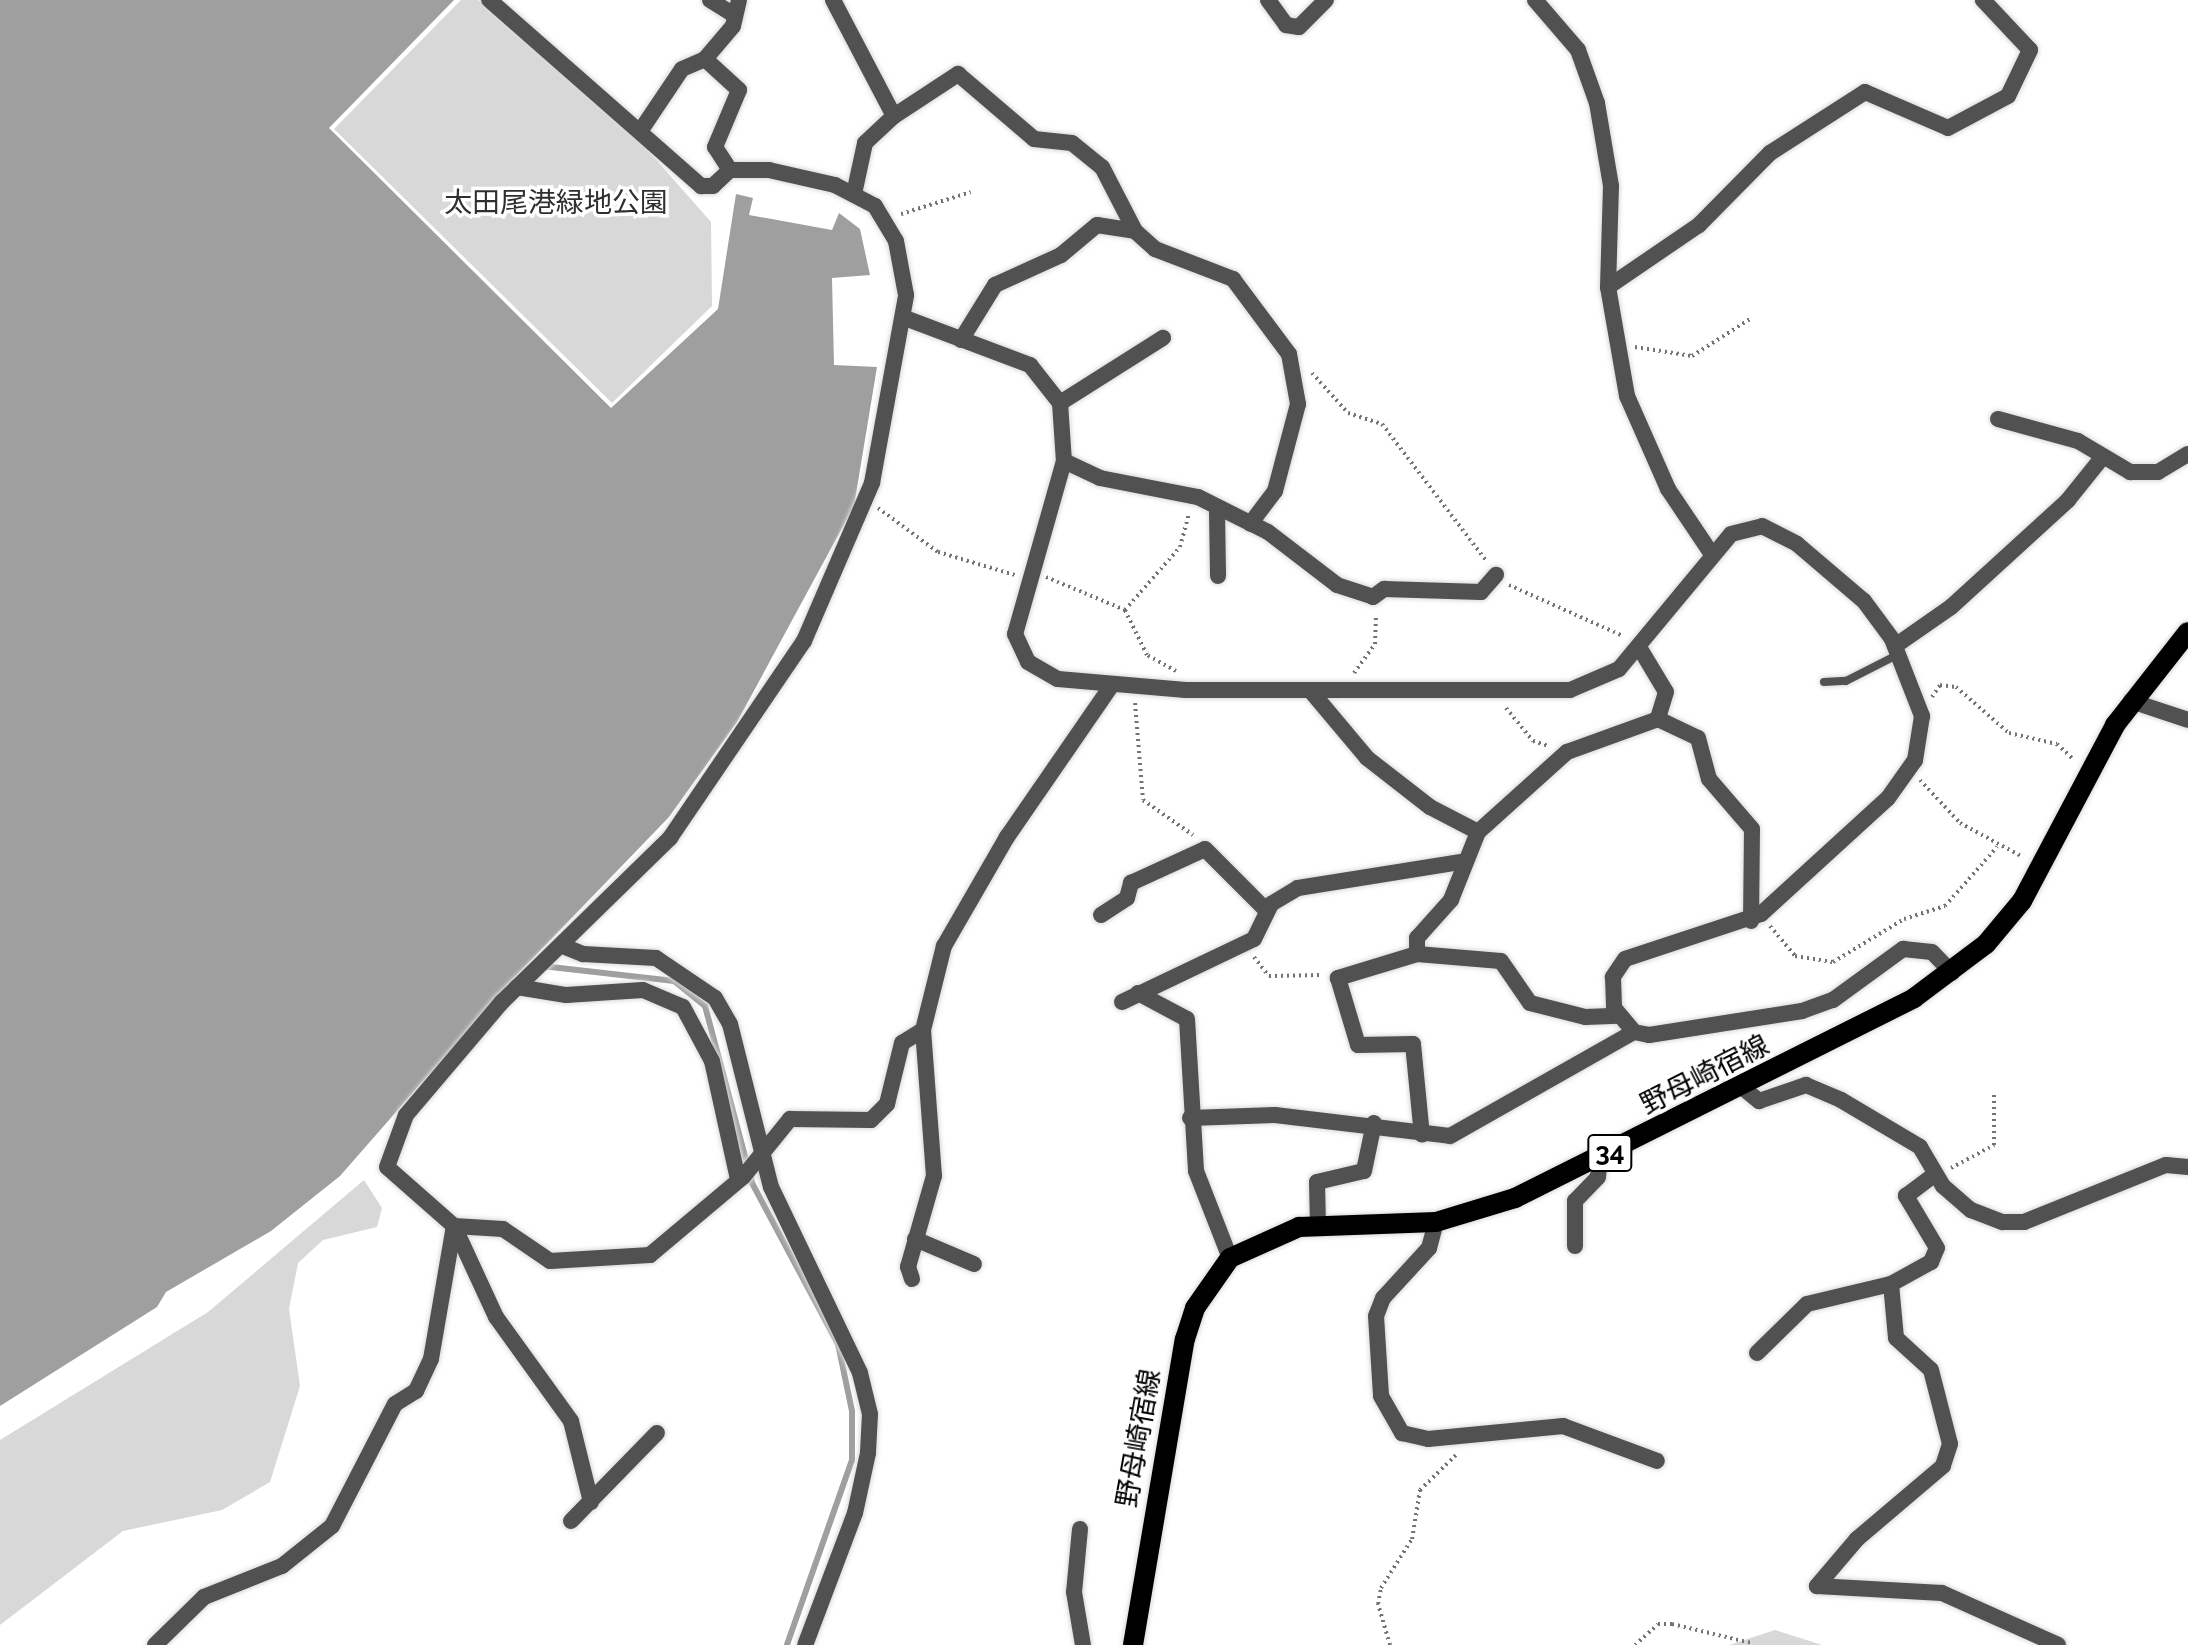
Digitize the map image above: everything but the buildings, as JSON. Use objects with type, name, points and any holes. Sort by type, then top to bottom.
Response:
[{"type":"main road","name":"野母崎宿線","points":[[1133,1645],[1185,1339],[1195,1308],[1230,1258],[1318,1226],[1436,1222],[1556,1183],[1743,1088],[1952,973],[2022,901],[2131,701],[2188,632]]},
{"type":"street","points":[[489,0],[641,130],[701,186],[713,186],[730,170],[769,170],[854,194],[884,219],[902,269],[905,318],[865,500],[804,641],[764,706],[670,838],[521,983],[429,1083],[406,1115],[387,1167],[454,1226],[496,1317],[571,1421],[591,1502]]},
{"type":"street","points":[[641,130],[682,69],[705,59],[733,26],[736,7],[710,0]]},
{"type":"street","points":[[833,0],[894,116]]},
{"type":"street","points":[[1268,0],[1286,25],[1299,27],[1326,0]]},
{"type":"street","points":[[1535,0],[1578,50],[1597,103],[1611,186],[1608,287],[1617,345],[1643,434],[1711,553]]},
{"type":"street","points":[[1608,287],[1699,225],[1770,153],[1865,92],[1948,128],[2008,96],[2030,50],[1983,0]]},
{"type":"street","points":[[705,59],[739,90],[715,147],[730,170]]},
{"type":"street","points":[[854,194],[865,143],[951,71],[1034,139],[1072,143],[1102,167],[1135,231],[1155,249],[1233,279],[1289,354],[1298,404],[1275,491],[1250,524]]},
{"type":"street","points":[[961,340],[995,285],[1061,255],[1097,225],[1135,231]]},
{"type":"street","points":[[905,318],[1030,365],[1060,403],[1064,461],[1015,634],[1028,662],[1058,679],[1135,688],[1195,690],[1498,691],[1583,688],[1626,662],[1711,553],[1741,529],[1773,530],[1838,576],[1897,650],[1922,716],[1911,769],[1756,918],[1625,959],[1611,993],[1618,1016],[1634,1032]]},
{"type":"street","points":[[1060,403],[1163,338]]},
{"type":"street","points":[[1998,419],[2078,441],[2101,459],[2145,474],[2188,454]]},
{"type":"street","points":[[1897,650],[1951,607],[2068,500],[2101,459]]},
{"type":"street","points":[[1064,461],[1100,478],[1191,495],[1217,511],[1250,524],[1337,585],[1373,597],[1384,589],[1481,592],[1496,575]]},
{"type":"street","points":[[1217,511],[1218,576]]},
{"type":"street","points":[[1639,647],[1666,692],[1658,719]]},
{"type":"street","points":[[912,1279],[915,1239],[934,1176],[923,1030],[960,911],[1111,686]]},
{"type":"street","points":[[1310,690],[1367,758],[1430,807],[1478,832]]},
{"type":"street","points":[[2131,701],[2188,720]]},
{"type":"street","points":[[1417,954],[1423,928],[1451,900],[1461,862],[1478,832],[1567,752],[1658,719],[1698,738],[1709,779],[1752,829],[1756,918]]},
{"type":"street","points":[[1101,915],[1127,898],[1131,883],[1205,849],[1266,910]]},
{"type":"street","points":[[1122,1002],[1254,939],[1266,910],[1298,888],[1461,862]]},
{"type":"street","points":[[1190,1118],[1374,1123],[1422,1135],[1450,1136],[1488,1120],[1534,1085],[1634,1032],[1802,1011],[1833,1000],[1903,949],[1932,952],[1952,973]]},
{"type":"street","points":[[558,950],[656,958],[715,998],[730,1024],[763,1154],[787,1227],[839,1317],[870,1414],[855,1513],[805,1645]]},
{"type":"street","points":[[1422,1135],[1413,1044],[1358,1045],[1338,978],[1417,954],[1501,961],[1530,1003],[1585,1017],[1618,1016]]},
{"type":"street","points":[[521,983],[566,995],[643,990],[683,1007],[712,1061],[738,1179]]},
{"type":"street","points":[[1138,993],[1187,1019],[1190,1118],[1196,1171],[1230,1258]]},
{"type":"street","points":[[454,1226],[503,1229],[550,1261],[650,1255],[738,1179],[799,1116],[871,1120],[887,1104],[897,1052],[923,1030]]},
{"type":"street","points":[[1743,1088],[1759,1101],[1806,1085],[1841,1100],[1920,1147],[1935,1174],[1971,1210],[2024,1222],[2148,1170],[2188,1167]]},
{"type":"street","points":[[1318,1226],[1317,1182],[1364,1171],[1374,1123]]},
{"type":"street","points":[[1575,1246],[1575,1201],[1598,1177],[1600,1159]]},
{"type":"street","points":[[1757,1353],[1807,1304],[1891,1284],[1937,1257],[1906,1196],[1935,1174]]},
{"type":"street","points":[[1436,1222],[1429,1248],[1383,1298],[1376,1366],[1381,1396],[1402,1433],[1467,1435],[1563,1426],[1657,1461]]},
{"type":"street","points":[[155,1645],[204,1597],[282,1566],[332,1526],[395,1404],[416,1391],[431,1359],[454,1226]]},
{"type":"street","points":[[915,1239],[974,1264]]},
{"type":"street","points":[[1891,1284],[1896,1338],[1931,1370],[1950,1444],[1943,1466],[1857,1539],[1817,1586],[1942,1593],[2058,1645]]},
{"type":"street","points":[[571,1521],[657,1433]]},
{"type":"street","points":[[1080,1529],[1074,1592],[1083,1645]]},
{"type":"lane","points":[[1824,682],[1846,681],[1897,650]]},
{"type":"path","points":[[884,219],[971,192]]},
{"type":"path","points":[[1617,345],[1692,356],[1750,319]]},
{"type":"path","points":[[1289,354],[1348,413],[1382,424],[1446,500],[1496,575],[1527,598],[1621,632],[1626,662]]},
{"type":"path","points":[[1125,610],[1180,547],[1191,495]]},
{"type":"path","points":[[865,500],[938,552],[1030,576],[1125,610],[1147,655],[1195,690]]},
{"type":"path","points":[[1339,690],[1375,644],[1373,597]]},
{"type":"path","points":[[1922,716],[1946,684],[2009,733],[2064,749],[2074,757],[2072,768]]},
{"type":"path","points":[[1135,688],[1143,800],[1205,849]]},
{"type":"path","points":[[1498,691],[1533,741],[1567,752]]},
{"type":"path","points":[[1911,769],[1960,823],[1997,847],[2025,857],[2032,847]]},
{"type":"path","points":[[1756,918],[1795,956],[1833,962],[1904,919],[1945,906],[1997,847]]},
{"type":"path","points":[[1254,939],[1255,963],[1269,976],[1338,978]]},
{"type":"path","points":[[1935,1174],[1994,1145],[1994,1093]]},
{"type":"path","points":[[1390,1645],[1378,1604],[1381,1588],[1412,1539],[1420,1490],[1467,1435]]},
{"type":"path","points":[[1635,1645],[1658,1624],[1672,1624],[1751,1643]]},
{"type":"green space","name":"太田尾港緑地公園","points":[[461,0],[478,0],[629,129],[711,222],[712,306],[612,403],[334,129]]},
{"type":"green space","points":[[364,1180],[382,1208],[377,1227],[323,1240],[298,1263],[289,1309],[300,1386],[270,1482],[222,1510],[123,1531],[0,1625],[0,1440],[208,1312]]},
{"type":"green space","points":[[1775,1630],[1822,1645],[1729,1645]]},
{"type":"shaded area","points":[[0,0],[454,0],[329,128],[611,408],[718,309],[736,194],[753,198],[749,215],[832,230],[839,213],[860,229],[870,275],[832,278],[834,365],[877,367],[854,506],[737,722],[669,817],[508,984],[340,1176],[271,1231],[166,1292],[157,1307],[0,1406]]},
{"type":"waterway","points":[[542,966],[674,981],[705,1006],[752,1183],[838,1344],[852,1411],[852,1460],[787,1645]]}]
